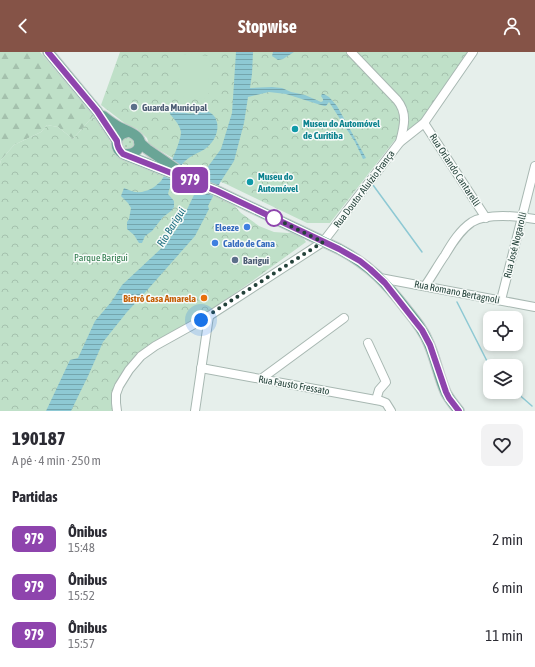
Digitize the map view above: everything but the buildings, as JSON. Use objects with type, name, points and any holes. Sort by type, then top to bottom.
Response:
[{"type":"main road","points":[[48,52],[97,111],[117,141],[120,152],[164,165],[197,183],[217,191],[355,258],[370,269],[393,292],[416,322],[426,338],[433,354],[446,392],[459,411]]},
{"type":"main road","points":[[97,111],[112,123],[137,136],[139,142],[138,149],[130,154],[127,154]]},
{"type":"main road","points":[[117,141],[120,134],[128,132]]},
{"type":"main road","points":[[139,142],[164,165]]},
{"type":"street","points":[[351,52],[398,100],[402,106],[404,124],[400,142]]},
{"type":"street","name":"Rua Doutor Aluízio França","points":[[117,411],[116,394],[123,378],[134,363],[148,350],[209,316],[323,242],[400,142],[424,123],[473,52]]},
{"type":"street","name":"Rua Orlando Cantarelli","points":[[424,123],[486,218]]},
{"type":"street","name":"Rua José Nogarolli","points":[[500,300],[535,166]]},
{"type":"street","points":[[425,286],[460,232],[472,222],[486,218],[511,216],[522,216],[535,219]]},
{"type":"street","name":"Rua Romano Bertagnoli","points":[[380,278],[535,307]]},
{"type":"street","points":[[195,411],[209,316]]},
{"type":"street","points":[[261,379],[344,318]]},
{"type":"street","points":[[368,343],[386,382],[379,390],[376,400]]},
{"type":"street","name":"Rua Fausto Fressato","points":[[202,368],[376,400],[386,403],[392,411]]},
{"type":"green space","points":[[0,52],[40,52],[94,115],[73,139],[58,127],[47,125],[41,132],[14,145],[1,160],[0,164]]},
{"type":"green space","points":[[120,52],[468,52],[421,120],[394,141],[330,223],[307,223],[226,184],[196,172],[149,144],[147,138],[137,129],[127,125],[101,105]]},
{"type":"green space","points":[[180,54],[210,56],[208,99],[177,96]]},
{"type":"green space","name":"Parque Barigui","points":[[94,115],[104,128],[116,155],[151,167],[229,200],[241,213],[259,226],[274,232],[288,233],[298,231],[306,242],[226,299],[199,317],[153,343],[136,356],[118,380],[114,391],[113,411],[0,411],[1,160],[14,145],[41,132],[47,125],[58,127],[73,139]]},
{"type":"green space","points":[[125,135],[137,141],[133,150],[122,149],[120,139]]},
{"type":"water","points":[[236,52],[253,52],[250,88],[282,88],[321,102],[323,101],[321,96],[322,94],[329,97],[337,106],[366,158],[363,159],[355,142],[329,102],[326,106],[324,106],[286,94],[269,92],[248,97],[244,123],[234,161],[221,181],[208,206],[209,209],[195,236],[127,312],[103,342],[71,411],[46,411],[70,360],[78,358],[95,321],[112,301],[122,285],[166,244],[180,224],[207,168],[221,149],[232,113]]},
{"type":"water","points":[[273,52],[294,52],[283,59],[278,60],[272,56]]},
{"type":"water","points":[[173,108],[192,114],[204,109],[209,112],[216,120],[216,134],[209,146],[184,162],[178,171],[168,194],[174,201],[174,207],[163,217],[152,231],[145,236],[142,243],[139,243],[134,235],[127,229],[127,222],[131,208],[121,196],[124,188],[134,192],[142,192],[154,187],[164,177],[179,143],[181,132],[177,122],[170,114],[170,110]]},
{"type":"waterway","points":[[373,185],[422,252]]},
{"type":"waterway","points":[[457,302],[486,359]]},
{"type":"waterway","points":[[523,398],[532,406]]},
{"type":"bus line","name":"979","points":[[48,52],[97,111],[117,141],[120,152],[217,191],[339,249],[360,261],[370,269],[393,292],[422,330],[430,345],[446,392],[459,411]]},
{"type":"place","name":"Guarda Municipal","points":[[134,107]]},
{"type":"place","name":"Museu do Automóvel de Curitiba","points":[[295,129]]},
{"type":"place","name":"Museu do Automóvel","points":[[250,182]]},
{"type":"place","name":"Eleeze","points":[[247,227]]},
{"type":"place","name":"Caldo de Cana","points":[[215,243]]},
{"type":"place","name":"Barigui","points":[[235,260]]},
{"type":"place","name":"Bistrô Casa Amarela","points":[[204,298]]},
{"type":"route","points":[[201,320],[219,310],[323,242],[270,216],[274,218]]},
{"type":"water label","name":"Rio Barigui","points":[[171,227]]}]
